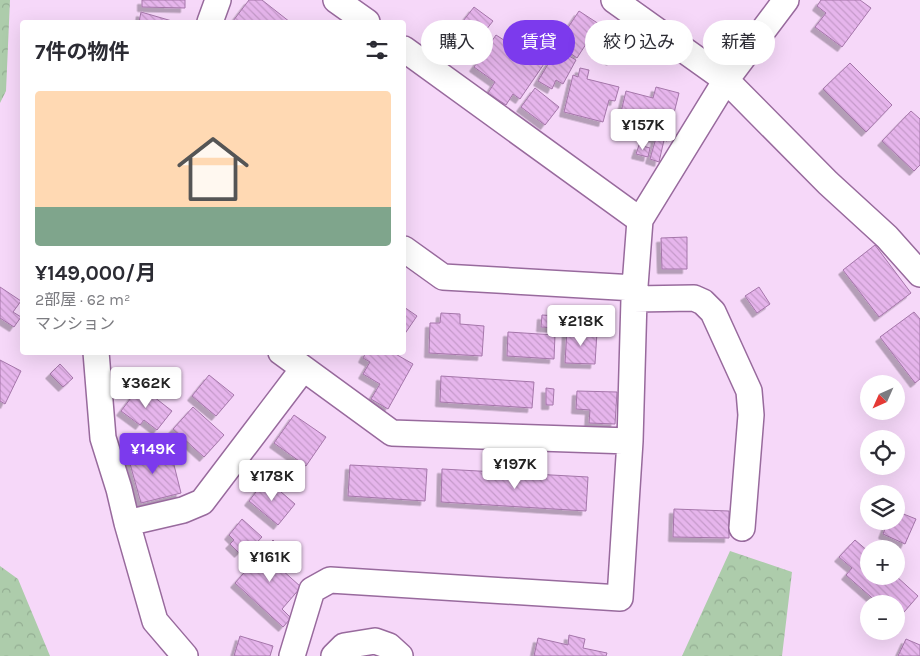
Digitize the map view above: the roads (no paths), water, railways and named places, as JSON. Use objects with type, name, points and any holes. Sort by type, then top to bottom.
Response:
[{"type":"street","points":[[211,20],[218,0]]},
{"type":"street","points":[[336,0],[364,20]]},
{"type":"street","points":[[614,0],[726,80],[828,183],[887,237],[920,274]]},
{"type":"street","points":[[292,656],[312,590],[330,580],[620,598],[630,441],[635,293],[640,220],[726,80],[786,0]]},
{"type":"street","points":[[406,50],[640,220]]},
{"type":"street","points":[[406,250],[443,277],[694,298],[703,302],[713,312],[749,391],[751,415],[742,528]]},
{"type":"street","points":[[96,355],[103,438],[155,621],[185,656]]},
{"type":"street","points":[[285,355],[392,433],[630,441]]},
{"type":"street","points":[[128,524],[183,510],[202,502],[303,369]]},
{"type":"street","points":[[334,656],[344,646],[375,641],[389,646],[400,656]]}]
